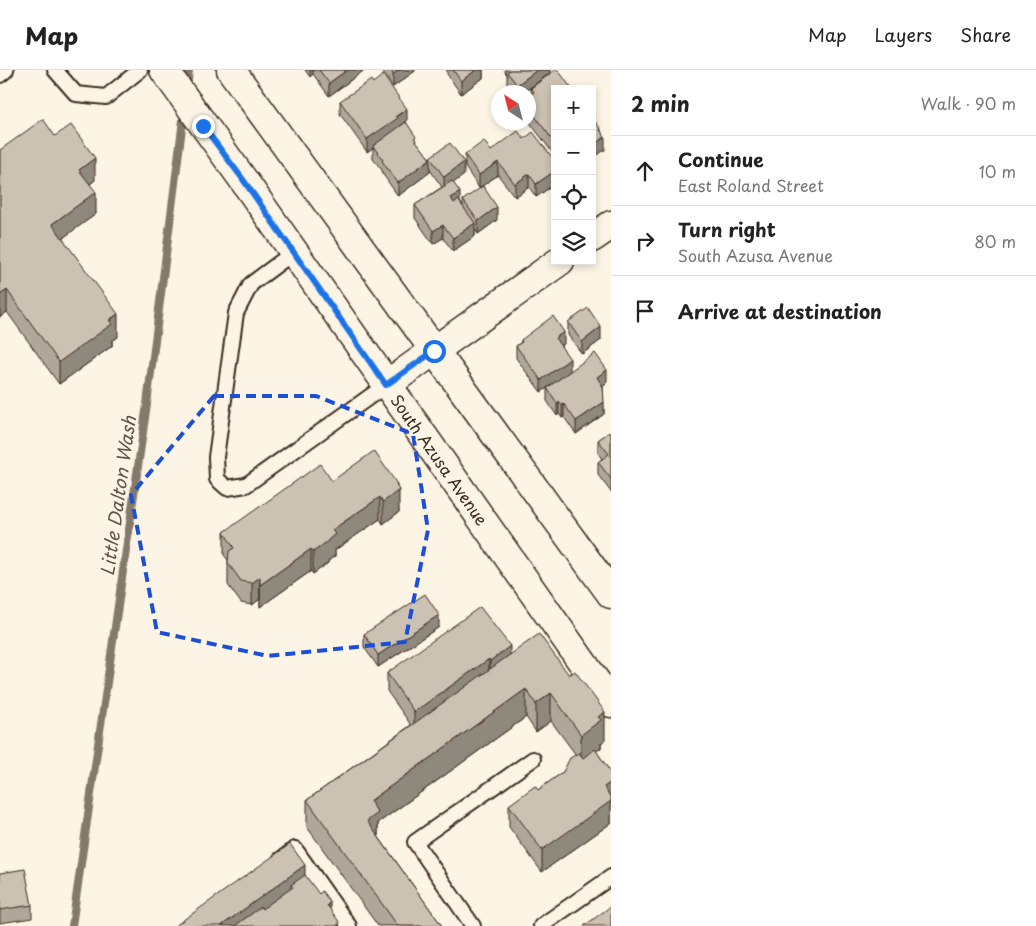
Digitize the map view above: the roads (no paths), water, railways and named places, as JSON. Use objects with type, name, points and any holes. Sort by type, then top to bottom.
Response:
[{"type":"main road","points":[[231,70],[611,594]]},
{"type":"main road","name":"South Azusa Avenue","points":[[166,73],[611,703]]},
{"type":"main road","points":[[596,235],[611,224]]},
{"type":"main road","points":[[386,385],[554,265]]},
{"type":"lane","points":[[0,75],[6,70]]},
{"type":"lane","points":[[55,70],[76,94],[106,97],[140,70]]},
{"type":"lane","points":[[294,252],[251,284],[236,313],[216,457],[217,479],[227,488],[246,485],[386,385]]},
{"type":"lane","points":[[473,926],[415,842],[533,759]]},
{"type":"lane","points":[[272,866],[295,849],[349,926]]},
{"type":"lane","points":[[541,926],[611,878]]},
{"type":"waterway","name":"Little Dalton Wash","points":[[187,90],[189,70]]},
{"type":"waterway","name":"Little Dalton Wash","points":[[72,926],[147,404],[184,112]]}]
